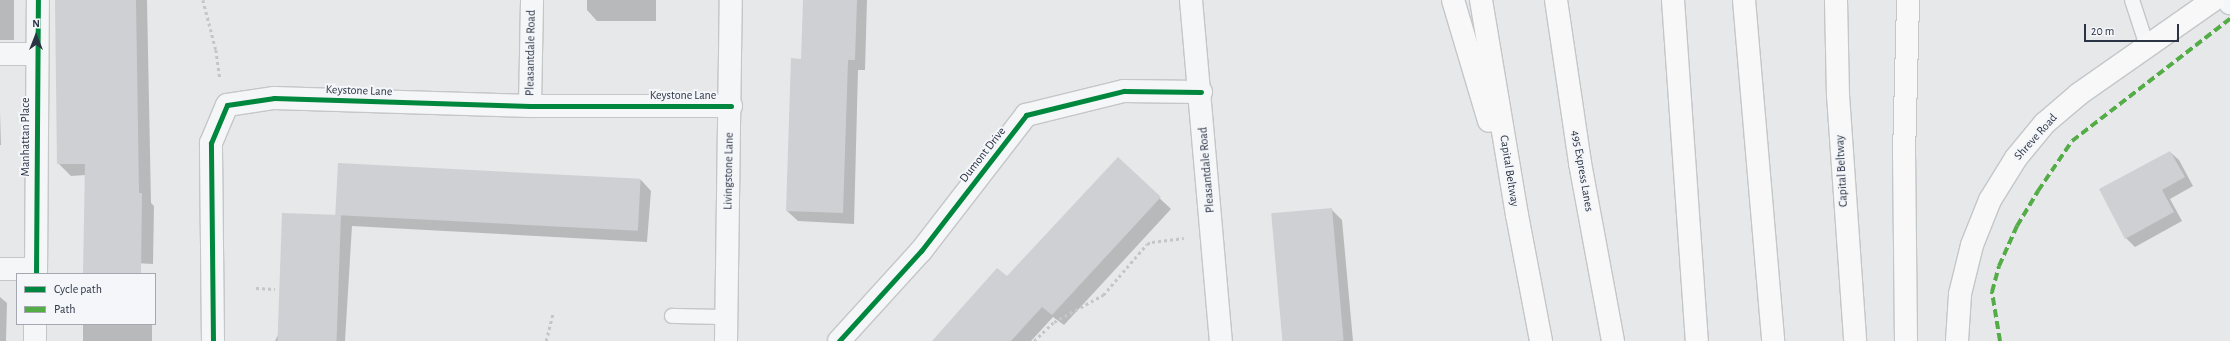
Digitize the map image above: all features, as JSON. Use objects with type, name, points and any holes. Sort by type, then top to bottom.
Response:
[{"type":"main road","points":[[1453,0],[1516,215]]},
{"type":"main road","name":"Capital Beltway","points":[[1481,0],[1516,215],[1541,341]]},
{"type":"main road","name":"495 Express Lanes","points":[[1556,0],[1580,163],[1612,341]]},
{"type":"main road","points":[[1673,0],[1697,341]]},
{"type":"main road","points":[[1744,0],[1774,341]]},
{"type":"main road","name":"Capital Beltway","points":[[1836,0],[1839,118],[1855,341]]},
{"type":"main road","points":[[1906,341],[1904,155],[1908,0]]},
{"type":"main road","name":"Shreve Road","points":[[1957,341],[1960,294],[1972,245],[1990,200],[2016,158],[2045,123],[2079,94],[2213,0]]},
{"type":"street","name":"Manhattan Place","points":[[36,272],[36,54],[38,0]]},
{"type":"street","name":"Pleasantdale Road","points":[[530,106],[532,0]]},
{"type":"street","name":"Livingstone Lane","points":[[726,341],[732,0]]},
{"type":"street","name":"Pleasantdale Road","points":[[1192,0],[1221,341]]},
{"type":"street","points":[[2228,0],[2230,4]]},
{"type":"street","points":[[0,54],[36,54]]},
{"type":"street","name":"Dumont Drive","points":[[840,341],[921,251],[1026,115],[1124,91],[1201,92]]},
{"type":"street","name":"Keystone Lane","points":[[227,105],[274,98],[530,106],[731,106]]},
{"type":"street","points":[[213,341],[211,143],[227,105]]},
{"type":"street","points":[[0,269],[36,272]]},
{"type":"street","points":[[35,325],[35,341]]},
{"type":"lane","points":[[2132,0],[2147,46]]},
{"type":"lane","points":[[672,316],[726,316]]},
{"type":"path","points":[[203,0],[227,105]]},
{"type":"path","points":[[1034,341],[1054,322],[1102,295],[1147,244],[1159,241],[1212,235]]},
{"type":"path","points":[[256,288],[275,289]]},
{"type":"path","points":[[546,341],[553,313]]},
{"type":"building","points":[[55,0],[136,0],[139,193],[142,193],[141,273],[83,273],[85,164],[57,164]]},
{"type":"building","points":[[803,0],[857,0],[855,60],[848,60],[843,213],[786,211],[791,58],[801,59]]},
{"type":"building","points":[[2170,151],[2185,177],[2162,190],[2174,212],[2125,239],[2099,189]]},
{"type":"building","points":[[1118,157],[1161,197],[1052,315],[1042,307],[1011,341],[932,341],[997,268],[1007,276]]},
{"type":"building","points":[[338,163],[641,179],[638,231],[335,215]]},
{"type":"building","points":[[1332,208],[1344,340],[1282,341],[1271,213]]},
{"type":"building","points":[[282,213],[341,215],[337,341],[278,341]]},
{"type":"marked path","points":[[2000,341],[1992,292],[1999,266],[2017,226],[2038,191],[2072,141],[2230,19]]},
{"type":"cycle path","points":[[36,273],[38,0]]},
{"type":"cycle path","points":[[839,341],[921,251],[1026,115],[1124,91],[1201,92]]},
{"type":"cycle path","points":[[213,341],[211,143],[227,105],[274,98],[530,106],[731,106]]}]
